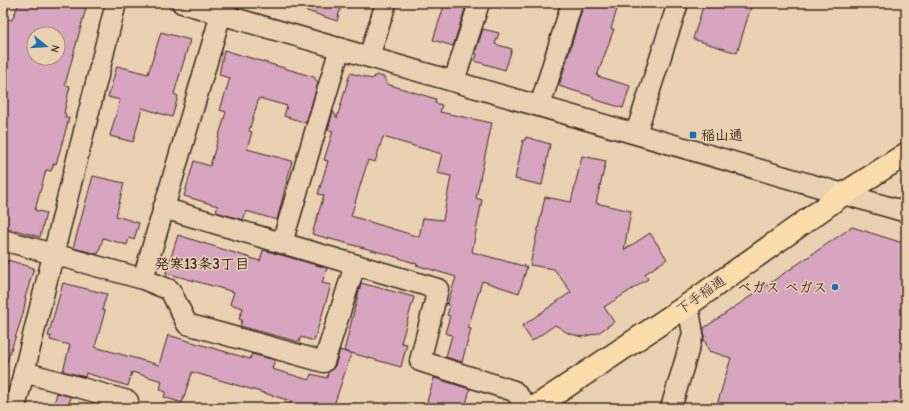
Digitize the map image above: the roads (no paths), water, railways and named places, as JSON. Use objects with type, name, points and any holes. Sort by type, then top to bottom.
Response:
[{"type":"main road","name":"下手稲通","points":[[534,408],[688,304],[845,193],[906,154]]},
{"type":"street","points":[[15,408],[116,3]]},
{"type":"street","points":[[182,3],[845,193],[906,212]]},
{"type":"street","points":[[369,57],[386,3]]},
{"type":"street","points":[[454,81],[480,3]]},
{"type":"street","points":[[540,106],[572,3]]},
{"type":"street","points":[[636,133],[678,3]]},
{"type":"street","points":[[143,279],[221,14]]},
{"type":"street","points":[[282,243],[340,48]]},
{"type":"street","points":[[164,208],[438,290],[420,361],[514,391],[529,408]]},
{"type":"street","points":[[3,240],[143,279],[170,290],[187,324],[324,362],[355,264]]},
{"type":"street","points":[[671,408],[693,334],[688,304]]},
{"type":"street","points":[[24,372],[128,401],[127,408]]},
{"type":"place","name":"稲山通","points":[[693,135]]},
{"type":"place","name":"ベガス ベガス","points":[[835,287]]},
{"type":"district","name":"発寒13条3丁目","points":[[202,264]]}]
